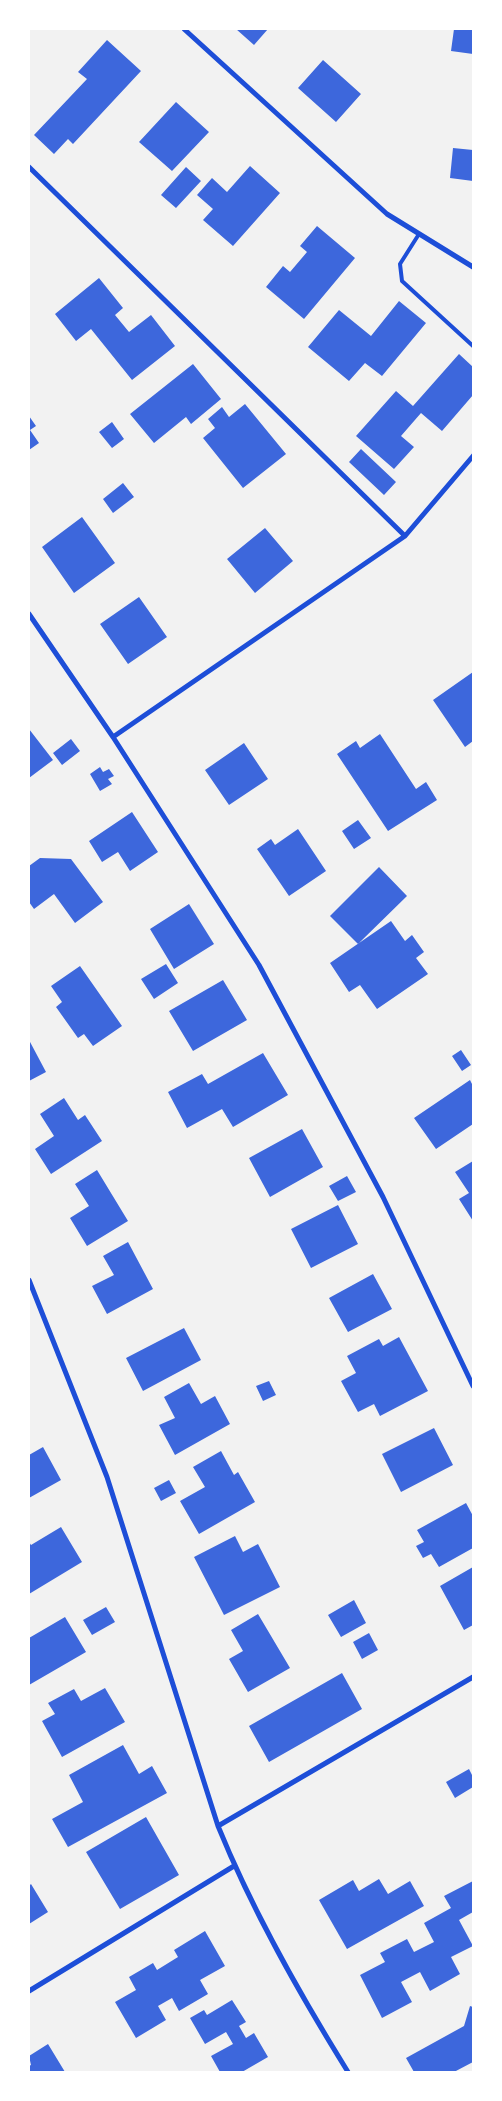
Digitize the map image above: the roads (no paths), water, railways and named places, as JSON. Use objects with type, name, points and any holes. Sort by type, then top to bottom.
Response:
[{"type":"street","points":[[184,29],[387,214],[473,267]]},
{"type":"street","points":[[29,167],[405,536]]},
{"type":"street","points":[[113,737],[405,536],[473,456]]},
{"type":"street","points":[[29,614],[113,737],[258,965],[383,1197],[473,1386]]},
{"type":"street","points":[[29,1280],[107,1477],[218,1826],[234,1866],[302,1998],[348,2072]]},
{"type":"street","points":[[218,1826],[473,1677]]},
{"type":"street","points":[[29,1991],[234,1866]]},
{"type":"lane","points":[[419,234],[400,264],[402,282],[473,346]]}]
